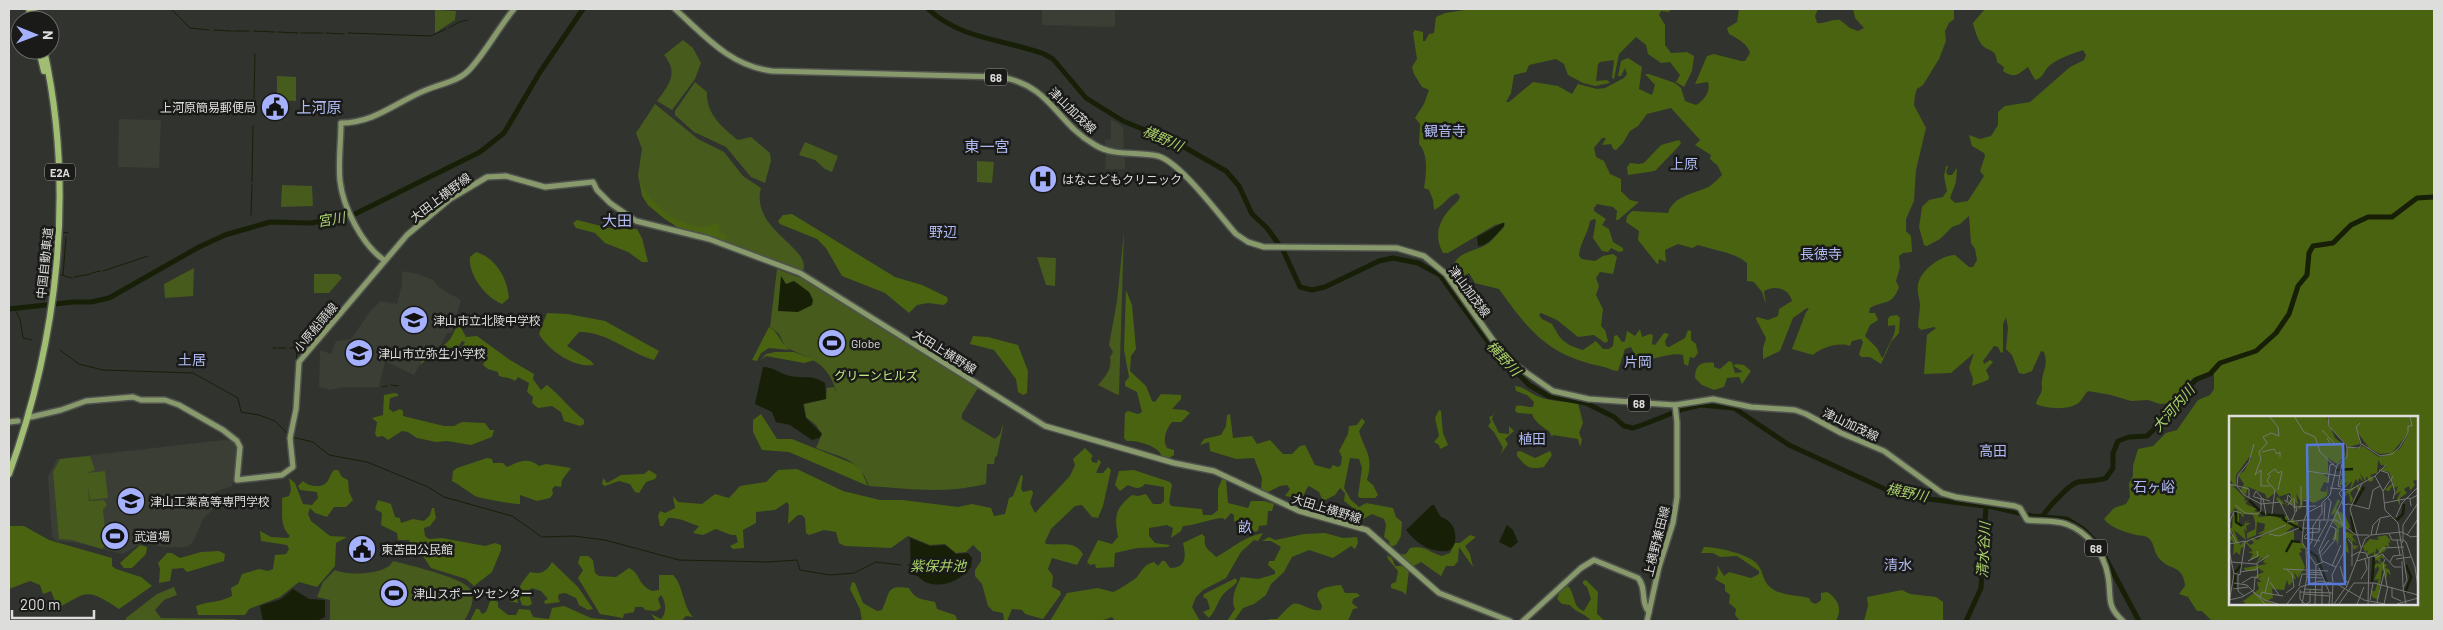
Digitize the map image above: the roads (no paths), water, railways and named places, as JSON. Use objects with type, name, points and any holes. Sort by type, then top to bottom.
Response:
[{"type":"highway","name":"中国自動車道","points":[[42,60],[52,107]]},
{"type":"highway","name":"中国自動車道","points":[[9,474],[25,424],[48,315],[56,237],[60,173],[45,60]]},
{"type":"highway","name":"中国自動車道","points":[[9,461],[38,364]]},
{"type":"main road","points":[[384,260],[366,243],[347,204],[340,178],[341,123],[352,123],[374,117],[425,90],[459,78],[471,68],[514,9]]},
{"type":"main road","name":"津山加茂線","points":[[675,9],[724,53],[739,62],[756,68],[772,71],[1001,77],[1026,83],[1045,97],[1079,133],[1093,144],[1109,151],[1152,155],[1169,161],[1236,234],[1256,245],[1274,248],[1381,247],[1414,252],[1440,268],[1504,353],[1525,373],[1547,389],[1589,399],[1675,407],[1712,399],[1751,407],[1800,412],[1836,431],[1884,451],[1942,493],[2015,506],[2030,520],[2066,524],[2088,538],[2105,565],[2112,608],[2123,621]]},
{"type":"main road","name":"大田上横野線","points":[[384,260],[427,217],[450,199],[487,177],[506,176],[545,187],[593,182],[610,203],[636,221],[709,239],[803,274],[1045,426],[1174,463],[1214,471],[1299,511],[1368,531],[1439,593],[1510,621]]},
{"type":"main road","name":"小原船頭線","points":[[31,417],[61,410],[86,401],[133,397],[141,400],[163,399],[179,405],[223,430],[237,441],[240,452],[237,480],[277,477],[290,471],[293,466],[290,436],[296,409],[300,362],[384,260]]},
{"type":"main road","name":"上横野兼田線","points":[[1647,621],[1659,567],[1674,516],[1677,482],[1675,407]]},
{"type":"main road","points":[[9,422],[18,421]]},
{"type":"main road","points":[[1523,621],[1581,568],[1594,560],[1638,578],[1643,587],[1644,605],[1649,612]]},
{"type":"water","points":[[1504,223],[1504,226],[1492,239],[1478,246],[1477,237]]},
{"type":"water","points":[[781,276],[786,284],[794,281],[809,292],[813,300],[812,305],[798,312],[778,311]]},
{"type":"water","points":[[763,367],[790,376],[811,378],[825,383],[826,399],[803,404],[806,418],[822,434],[819,438],[812,440],[790,425],[776,422],[772,412],[755,404]]},
{"type":"water","points":[[1434,505],[1440,516],[1450,523],[1455,531],[1454,545],[1448,551],[1429,549],[1414,539],[1406,530]]},
{"type":"water","points":[[1507,525],[1513,530],[1518,542],[1511,548],[1499,542]]},
{"type":"water","name":"紫保井池","points":[[908,537],[930,546],[945,545],[956,554],[968,553],[972,558],[971,567],[962,576],[946,584],[925,582],[911,575],[910,539]]},
{"type":"water","points":[[293,589],[309,599],[325,600],[325,617],[317,621],[263,621],[260,606],[281,599]]},
{"type":"waterway","points":[[171,9],[190,28],[209,30]]},
{"type":"waterway","name":"宮川","points":[[9,309],[73,302],[91,302],[109,298],[199,247],[225,235],[270,222],[311,223],[351,216],[480,152],[504,133],[540,72],[583,9]]},
{"type":"waterway","name":"横野川","points":[[928,9],[941,19],[969,33],[1044,54],[1053,59],[1086,98],[1123,121],[1177,143],[1226,171],[1239,186],[1252,214],[1267,228],[1283,250],[1300,287],[1312,290],[1325,287],[1379,261],[1393,258],[1418,263],[1440,275],[1491,346],[1529,385],[1548,396],[1586,403],[1614,417],[1624,426],[1633,428],[1683,409],[1701,405],[1734,408],[1789,445],[1887,490],[1928,499],[1993,507],[2032,516],[2067,519],[2083,529],[2098,544],[2139,621]]},
{"type":"waterway","points":[[449,28],[459,22],[468,20]]},
{"type":"waterway","points":[[348,33],[431,36],[446,29]]},
{"type":"waterway","points":[[214,30],[231,31]]},
{"type":"waterway","points":[[233,31],[249,31]]},
{"type":"waterway","points":[[254,31],[275,32]]},
{"type":"waterway","points":[[278,32],[298,33]]},
{"type":"waterway","points":[[301,33],[323,33]]},
{"type":"waterway","points":[[326,33],[344,34]]},
{"type":"waterway","points":[[254,98],[255,54]]},
{"type":"waterway","points":[[253,114],[254,103]]},
{"type":"waterway","points":[[252,182],[253,126]]},
{"type":"waterway","points":[[251,215],[252,185]]},
{"type":"waterway","name":"大河内川","points":[[2042,517],[2069,487],[2078,482],[2106,478],[2113,468],[2113,453],[2118,441],[2129,437],[2147,436],[2168,416],[2187,388],[2197,379],[2210,374],[2220,363],[2256,351],[2276,333],[2289,314],[2298,286],[2307,275],[2309,253],[2313,246],[2333,243],[2351,225],[2368,217],[2392,217],[2417,198],[2434,197]]},
{"type":"waterway","points":[[62,232],[68,233]]},
{"type":"waterway","points":[[63,275],[66,237]]},
{"type":"waterway","points":[[103,271],[148,256]]},
{"type":"waterway","points":[[92,273],[100,271]]},
{"type":"waterway","points":[[58,274],[72,278]]},
{"type":"waterway","points":[[74,277],[91,274]]},
{"type":"waterway","points":[[14,308],[20,319],[23,338],[32,340]]},
{"type":"waterway","points":[[278,348],[286,348]]},
{"type":"waterway","points":[[290,348],[296,348]]},
{"type":"waterway","points":[[60,350],[79,364],[103,370],[193,373],[238,398],[241,412],[259,415],[275,421],[289,435]]},
{"type":"waterway","points":[[294,394],[297,350]]},
{"type":"waterway","points":[[391,385],[398,386]]},
{"type":"waterway","points":[[382,387],[387,386]]},
{"type":"waterway","points":[[289,426],[294,399]]},
{"type":"waterway","points":[[292,437],[313,442],[329,455],[367,462],[428,487],[444,497],[512,516],[542,537],[573,536],[605,540],[679,560],[768,562],[797,560],[800,570],[830,575],[854,573],[876,562],[901,565]]},
{"type":"waterway","name":"清水谷川","points":[[1966,621],[1981,588],[1986,506]]},
{"type":"place","name":"上河原簡易郵便局","points":[[275,107]]},
{"type":"place","name":"はなこどもクリニック","points":[[1043,179]]},
{"type":"place","name":"津山市立北陵中学校","points":[[414,320]]},
{"type":"place","name":"Globe","points":[[832,343]]},
{"type":"place","name":"津山市立弥生小学校","points":[[359,353]]},
{"type":"place","name":"津山工業高等専門学校","points":[[131,501]]},
{"type":"place","name":"武道場","points":[[115,536]]},
{"type":"place","name":"東苫田公民館","points":[[362,549]]},
{"type":"place","name":"津山スポーツセンター","points":[[394,593]]},
{"type":"district","name":"上河原","points":[[319,107]]},
{"type":"district","name":"観音寺","points":[[1445,130]]},
{"type":"district","name":"東一宮","points":[[987,146]]},
{"type":"district","name":"上原","points":[[1684,163]]},
{"type":"district","name":"大田","points":[[617,220]]},
{"type":"district","name":"野辺","points":[[943,231]]},
{"type":"district","name":"長徳寺","points":[[1821,253]]},
{"type":"district","name":"土居","points":[[192,359]]},
{"type":"district","name":"片岡","points":[[1638,361]]},
{"type":"district","name":"植田","points":[[1532,438]]},
{"type":"district","name":"高田","points":[[1993,450]]},
{"type":"district","name":"石ヶ峪","points":[[2154,486]]},
{"type":"district","name":"畝","points":[[1245,526]]},
{"type":"district","name":"清水","points":[[1898,564]]},
{"type":"park label","name":"グリーンヒルズ","points":[[876,375]]}]
